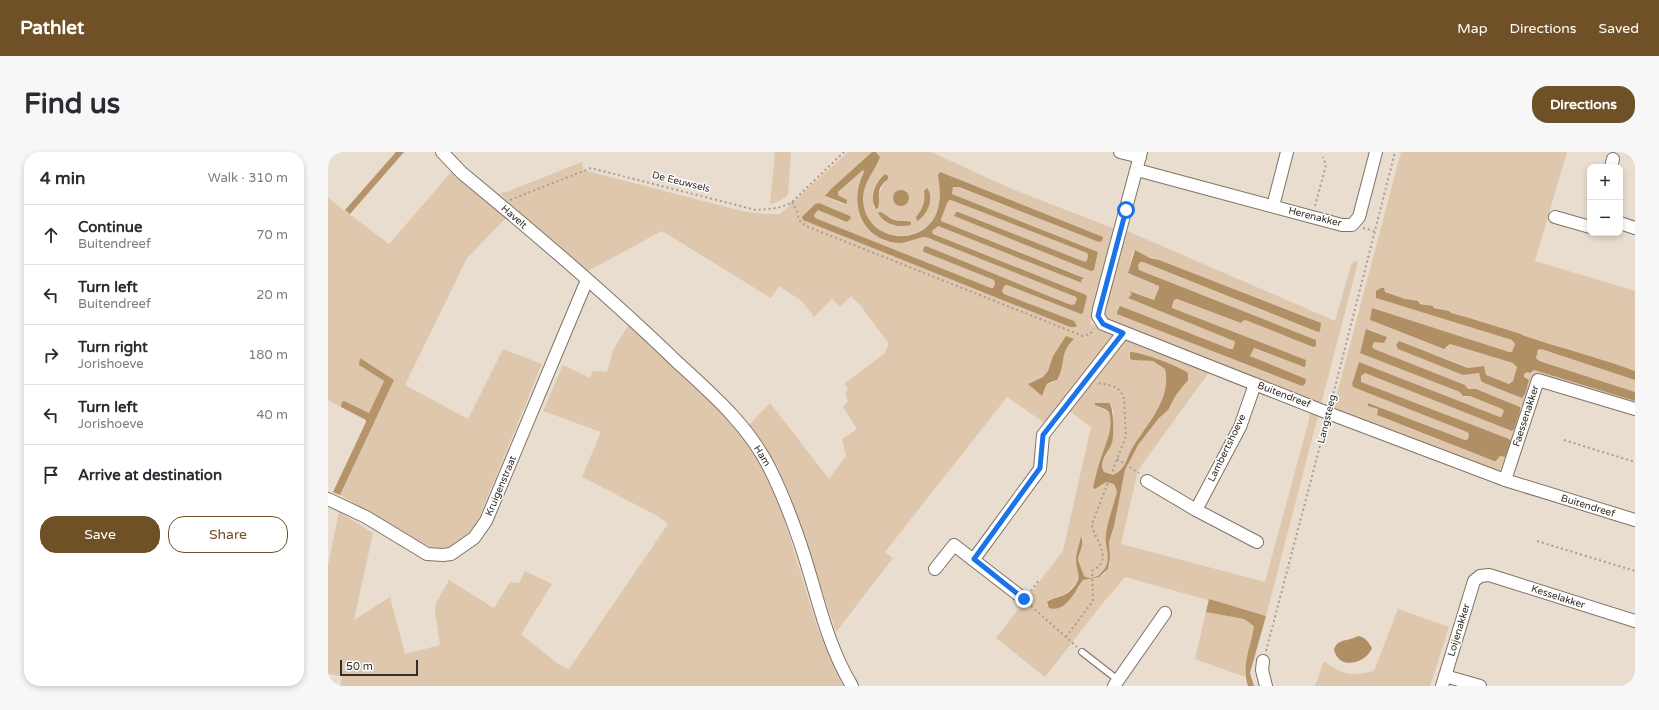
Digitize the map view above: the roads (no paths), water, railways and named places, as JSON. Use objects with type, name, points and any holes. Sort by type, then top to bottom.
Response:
[{"type":"street","name":"Havelt","points":[[442,152],[462,173],[587,280]]},
{"type":"street","points":[[1120,152],[1141,155],[1137,170]]},
{"type":"street","points":[[1273,206],[1287,152]]},
{"type":"street","name":"Herenakker","points":[[1137,170],[1342,225],[1352,225],[1359,217],[1376,152]]},
{"type":"street","name":"Buitendreef","points":[[1137,170],[1099,309],[1098,316],[1103,324],[1328,413],[1505,480],[1635,520]]},
{"type":"street","points":[[1555,218],[1587,225]]},
{"type":"street","points":[[1623,224],[1635,228]]},
{"type":"street","name":"Kruigenstraat","points":[[328,499],[366,517],[426,554],[452,554],[474,538],[486,520],[587,280]]},
{"type":"street","name":"Ham","points":[[587,280],[656,341],[725,407],[746,430],[770,468],[790,516],[798,536],[831,644],[840,667],[852,686]]},
{"type":"street","points":[[974,559],[1040,468],[1043,435],[1123,333]]},
{"type":"street","name":"Faessenakker","points":[[1505,480],[1538,380],[1635,409]]},
{"type":"street","name":"Lambertshoeve","points":[[1196,510],[1240,427],[1255,384]]},
{"type":"street","points":[[1147,481],[1196,510],[1257,542]]},
{"type":"street","points":[[935,569],[954,545],[1024,599]]},
{"type":"street","name":"Kesselakker","points":[[1480,576],[1489,576],[1635,621]]},
{"type":"street","name":"Loijenakker","points":[[1443,681],[1474,581],[1480,576]]},
{"type":"street","points":[[1116,683],[1165,613]]},
{"type":"street","points":[[1263,662],[1262,670],[1266,686]]},
{"type":"street","points":[[1443,681],[1480,686]]},
{"type":"lane","points":[[1082,652],[1116,683]]}]
